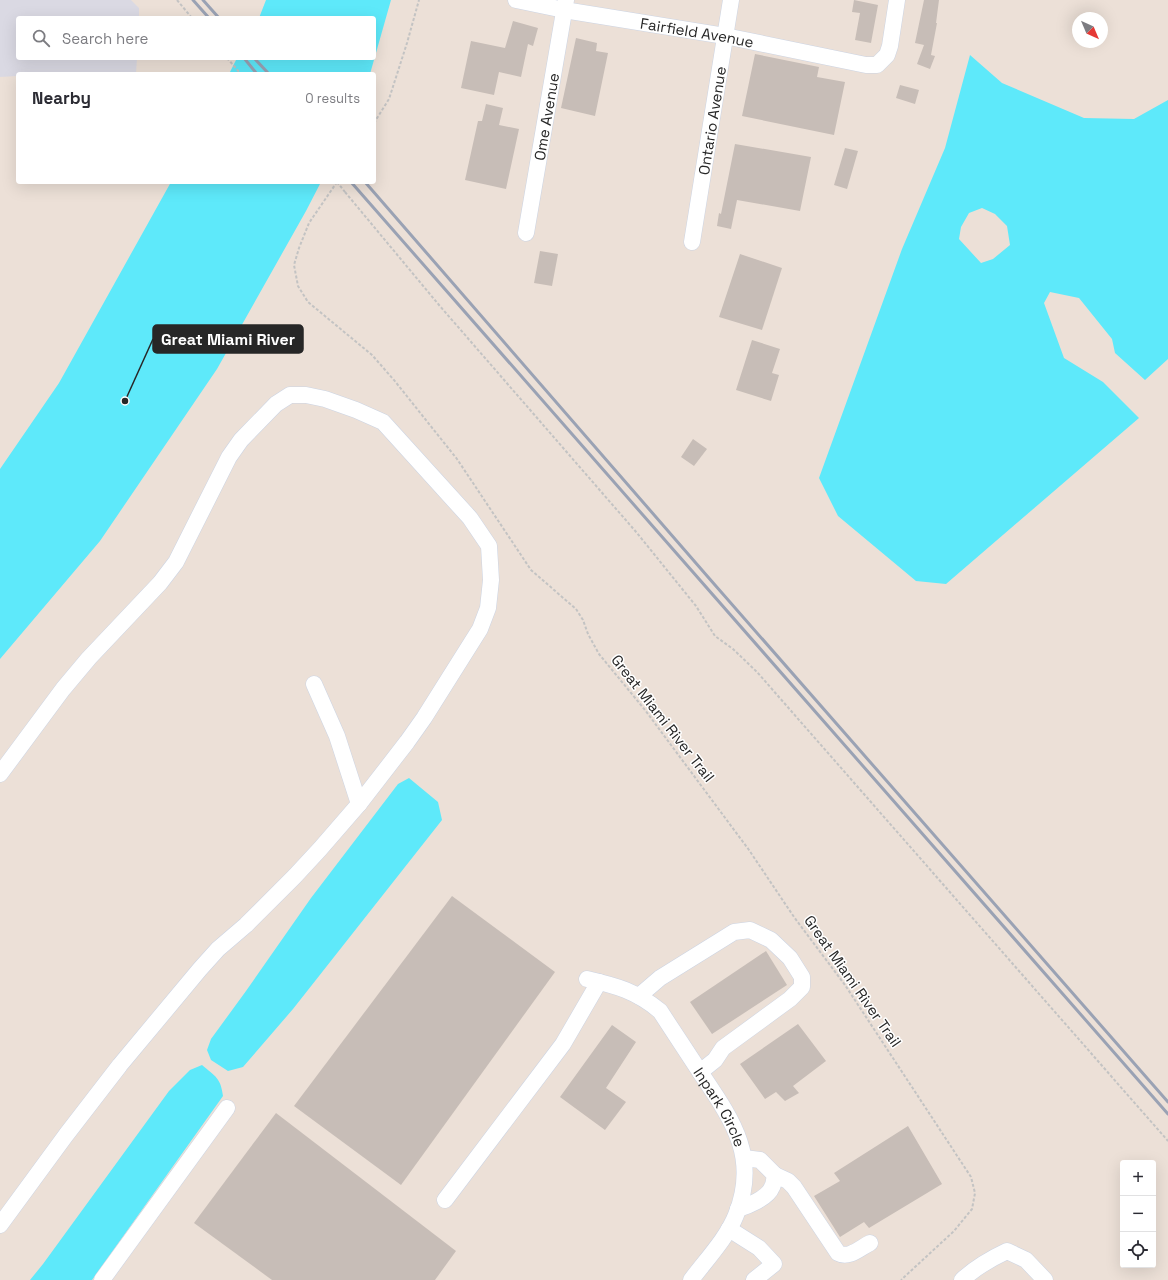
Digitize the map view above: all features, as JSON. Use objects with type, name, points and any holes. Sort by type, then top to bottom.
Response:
[{"type":"street","name":"Fairfield Avenue","points":[[516,0],[565,5],[866,65],[877,65],[887,55],[890,46],[897,0]]},
{"type":"street","name":"Ontario Avenue","points":[[692,242],[731,0]]},
{"type":"street","name":"Ome Avenue","points":[[526,233],[565,5]]},
{"type":"street","points":[[0,774],[59,695],[119,625],[160,583],[176,562],[229,457],[241,440],[258,420],[276,404],[290,395],[306,395],[325,399],[356,410],[383,422],[470,518],[489,546],[491,580],[488,608],[480,629],[424,718],[359,804],[295,876],[200,969],[120,1066],[66,1135],[0,1225]]},
{"type":"street","points":[[314,684],[337,736],[359,804]]},
{"type":"street","points":[[639,996],[660,978],[734,932],[750,930],[770,940],[790,958],[802,976],[802,987],[790,999],[723,1048],[715,1060],[700,1072]]},
{"type":"street","name":"Inpark Circle","points":[[445,1200],[563,1044],[593,981],[624,989],[639,996],[660,1011],[730,1117],[743,1149],[745,1178],[742,1198],[738,1210],[729,1229],[691,1280]]},
{"type":"street","points":[[102,1280],[227,1108]]},
{"type":"street","points":[[744,1158],[760,1160],[775,1175],[788,1181],[794,1187],[838,1253],[848,1256],[870,1243]]},
{"type":"street","points":[[738,1210],[752,1204],[772,1189],[775,1175]]},
{"type":"street","points":[[729,1229],[759,1248],[774,1264],[754,1280]]},
{"type":"street","points":[[962,1280],[972,1270],[989,1259],[1007,1251],[1026,1260],[1045,1280]]},
{"type":"path","points":[[177,0],[190,16]]},
{"type":"path","points":[[376,121],[389,100],[419,0]]},
{"type":"path","points":[[229,60],[239,72]]},
{"type":"path","name":"Great Miami River Trail","points":[[336,184],[310,223],[299,248],[294,265],[298,286],[308,302],[372,355],[394,380],[457,458],[530,570],[576,609],[583,620],[588,634],[599,654],[645,710],[749,850],[794,917],[845,985],[971,1177],[975,1193],[972,1209],[954,1231],[901,1280]]},
{"type":"path","points":[[339,184],[440,305],[637,533],[696,606],[715,636],[733,649],[757,672],[1168,1142]]},
{"type":"shaded area","points":[[0,0],[131,0],[139,8],[139,16],[16,16],[16,60],[137,60],[136,72],[16,72],[16,76],[0,77]]},
{"type":"water","points":[[266,0],[391,0],[376,53],[376,16],[260,16]]},
{"type":"water","points":[[970,55],[1002,83],[1084,118],[1134,119],[1168,100],[1168,359],[1145,380],[1115,353],[1112,339],[1079,298],[1050,292],[1044,303],[1064,358],[1103,382],[1139,418],[946,584],[916,581],[838,516],[819,478],[902,249],[945,148]],"holes":[[[982,208],[995,214],[1007,226],[1010,245],[993,259],[981,263],[959,239],[961,227],[969,213]]]},
{"type":"water","points":[[236,60],[374,60],[371,72],[230,72]]},
{"type":"water","points":[[170,184],[320,184],[217,369],[100,541],[0,659],[0,469],[59,383]]},
{"type":"water","points":[[409,778],[438,802],[442,820],[293,1009],[243,1067],[228,1071],[211,1060],[207,1050],[211,1039],[311,898],[398,784]]},
{"type":"water","points":[[202,1065],[217,1078],[221,1085],[223,1096],[92,1280],[30,1280],[169,1091],[190,1070]]},
{"type":"building","points":[[854,0],[878,5],[871,43],[855,40],[860,13],[852,12]]},
{"type":"building","points":[[924,0],[939,0],[937,23],[931,55],[935,56],[930,69],[917,64],[924,45],[915,43]]},
{"type":"building","points":[[513,21],[538,28],[533,46],[528,44],[521,77],[499,72],[494,95],[461,88],[471,41],[505,48]]},
{"type":"building","points":[[576,38],[597,43],[596,51],[608,53],[595,116],[561,108]]},
{"type":"building","points":[[755,54],[819,67],[817,77],[845,82],[834,135],[742,116]]},
{"type":"building","points":[[900,85],[919,90],[915,104],[896,98]]},
{"type":"building","points":[[486,104],[503,108],[499,125],[519,129],[506,189],[465,180],[478,121],[482,121]]},
{"type":"building","points":[[735,144],[811,157],[800,211],[737,200],[731,229],[717,226],[719,213],[721,214]]},
{"type":"building","points":[[845,148],[858,151],[847,189],[834,185]]},
{"type":"building","points":[[540,251],[558,254],[552,286],[534,283]]},
{"type":"building","points":[[740,254],[782,268],[762,330],[719,317]]},
{"type":"building","points":[[752,340],[780,349],[772,373],[779,375],[771,401],[736,390]]},
{"type":"building","points":[[693,439],[707,449],[694,466],[681,457]]},
{"type":"building","points":[[452,896],[555,972],[401,1185],[294,1106]]},
{"type":"building","points":[[766,951],[787,985],[712,1034],[690,1002]]},
{"type":"building","points":[[798,1024],[826,1061],[793,1086],[799,1093],[785,1101],[776,1092],[765,1099],[740,1064]]},
{"type":"building","points":[[612,1025],[636,1042],[606,1088],[626,1102],[605,1130],[560,1097]]},
{"type":"building","points":[[276,1113],[456,1251],[435,1280],[272,1280],[194,1223]]},
{"type":"building","points":[[908,1126],[942,1184],[869,1228],[864,1222],[840,1237],[814,1196],[840,1181],[834,1173]]},
{"type":"railway","points":[[193,0],[207,16]]},
{"type":"railway","points":[[203,0],[217,16]]},
{"type":"railway","points":[[246,60],[255,72]]},
{"type":"railway","points":[[256,60],[267,72]]},
{"type":"railway","points":[[353,184],[1168,1114]]},
{"type":"railway","points":[[367,184],[708,577],[1168,1102]]},
{"type":"place","name":"Great Miami River","points":[[125,401]]}]
